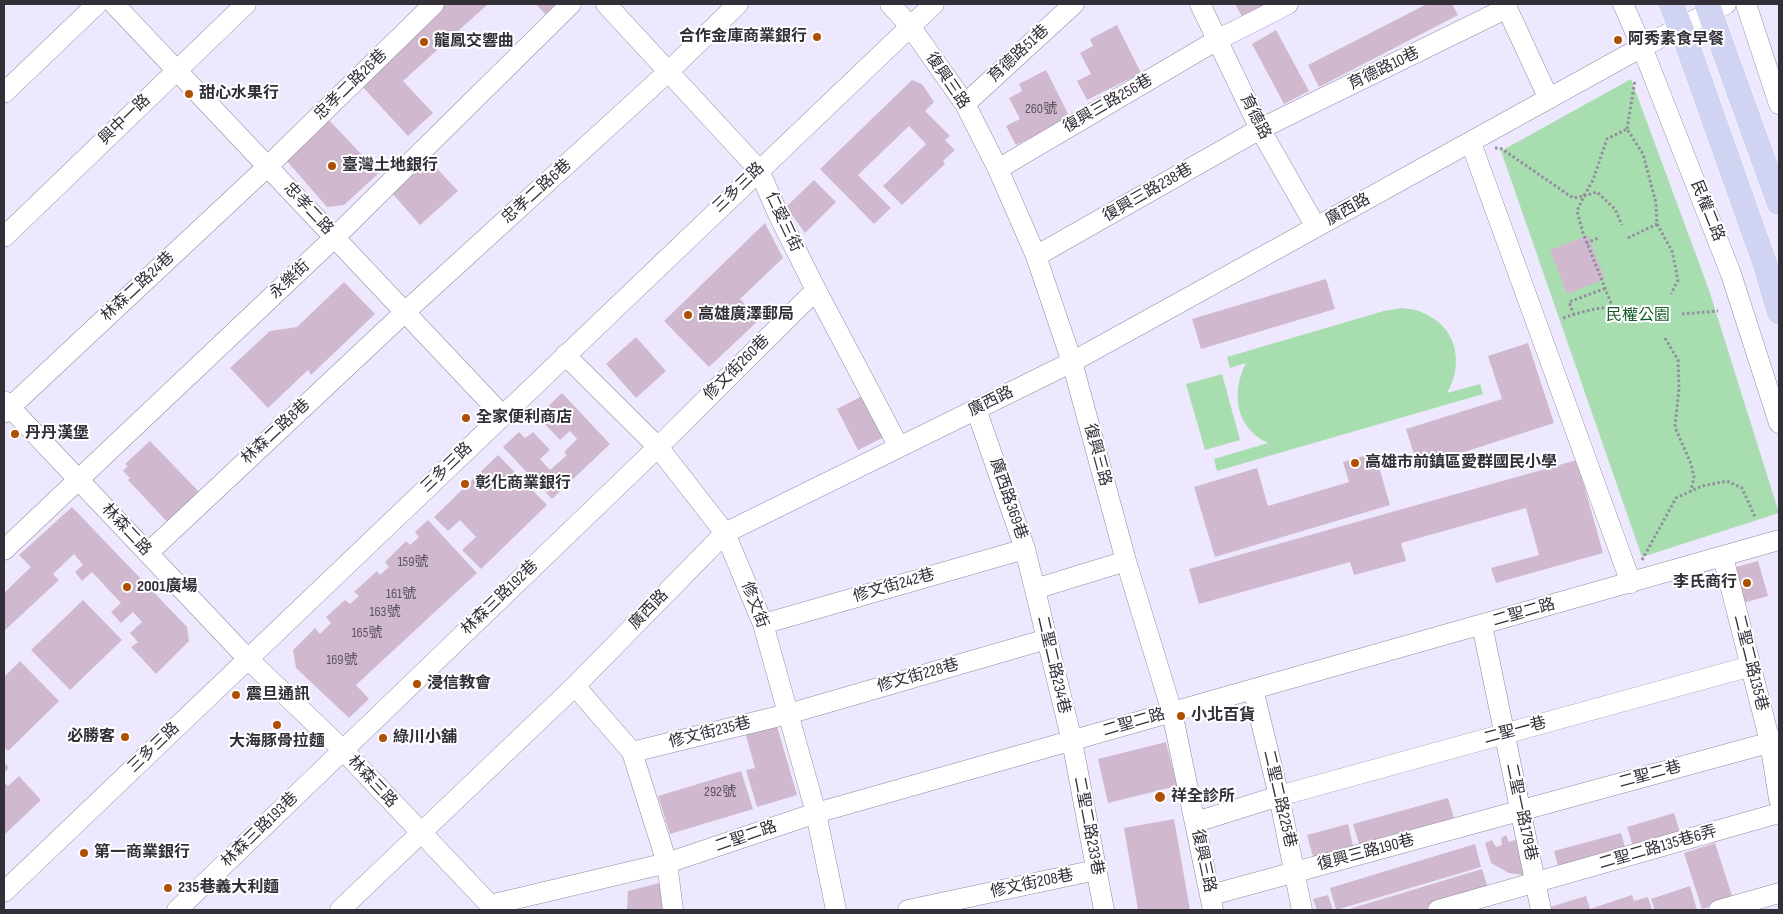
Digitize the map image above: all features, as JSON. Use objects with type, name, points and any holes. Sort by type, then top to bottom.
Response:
[{"type":"main road","points":[[1671,4],[1765,264],[1779,312]]},
{"type":"main road","points":[[1714,6],[1779,203]]},
{"type":"street","points":[[4,93],[98,4]]},
{"type":"street","name":"忠孝二路","points":[[114,4],[502,415]]},
{"type":"street","name":"興中一路","points":[[4,237],[246,4]]},
{"type":"street","name":"忠孝二路26巷","points":[[268,166],[434,4]]},
{"type":"street","name":"永樂街","points":[[4,550],[335,237],[571,4]]},
{"type":"street","name":"仁愛三街","points":[[606,4],[758,170],[816,290],[899,447]]},
{"type":"street","name":"忠孝二路6巷","points":[[405,312],[669,71],[738,4]]},
{"type":"street","name":"復興三路","points":[[890,4],[910,26],[965,104],[998,169],[1036,256],[1072,362],[1126,561],[1172,712],[1212,903]]},
{"type":"street","name":"三多三路","points":[[4,892],[934,4]]},
{"type":"street","name":"育德路51巷","points":[[965,104],[1074,4]]},
{"type":"street","name":"育德路","points":[[1200,4],[1260,130],[1316,227]]},
{"type":"street","name":"復興三路256巷","points":[[998,169],[1217,40],[1288,4]]},
{"type":"street","name":"民權二路","points":[[1623,4],[1642,47],[1731,274],[1779,423]]},
{"type":"street","points":[[1746,4],[1779,104]]},
{"type":"street","points":[[1506,6],[1549,99]]},
{"type":"street","name":"育德路10巷","points":[[1260,130],[1506,6]]},
{"type":"street","name":"廣西路","points":[[340,910],[575,686],[725,533],[1072,362],[1642,47],[1681,28],[1714,6]]},
{"type":"street","name":"復興三路238巷","points":[[1036,256],[1260,130]]},
{"type":"street","points":[[1470,143],[1631,583]]},
{"type":"street","name":"林森二路24巷","points":[[6,407],[268,166]]},
{"type":"street","name":"修文街260巷","points":[[658,446],[816,290]]},
{"type":"street","name":"林森二路8巷","points":[[148,553],[405,312]]},
{"type":"street","name":"修文街","points":[[565,355],[658,446],[725,533],[762,624],[816,813],[836,910]]},
{"type":"street","name":"林森二路","points":[[6,407],[248,659]]},
{"type":"street","name":"廣西路369巷","points":[[976,409],[1025,549],[1035,589]]},
{"type":"street","name":"林森三路192巷","points":[[343,750],[658,446]]},
{"type":"street","name":"二聖二路","points":[[490,908],[667,863],[816,813],[1779,540]]},
{"type":"street","name":"修文街242巷","points":[[762,624],[1025,549]]},
{"type":"street","name":"二聖二路135巷","points":[[1723,557],[1751,666],[1775,741],[1779,799]]},
{"type":"street","points":[[1035,589],[1126,561]]},
{"type":"street","name":"二聖二路234巷","points":[[1035,589],[1072,741]]},
{"type":"street","name":"二聖一路179巷","points":[[1482,625],[1541,910]]},
{"type":"street","name":"修文街228巷","points":[[788,714],[1047,639]]},
{"type":"street","name":"林森三路","points":[[248,659],[343,750],[490,908]]},
{"type":"street","name":"二聖一巷","points":[[1196,822],[1279,796],[1751,666]]},
{"type":"street","points":[[575,686],[632,752],[667,863],[673,910]]},
{"type":"street","name":"二聖二路225巷","points":[[1253,689],[1279,796],[1302,910]]},
{"type":"street","name":"修文街235巷","points":[[632,752],[788,714]]},
{"type":"street","name":"二聖二路233巷","points":[[1072,741],[1104,910]]},
{"type":"street","name":"二聖二巷","points":[[1521,811],[1775,741]]},
{"type":"street","name":"林森三路193巷","points":[[177,910],[343,750]]},
{"type":"street","name":"復興三路190巷","points":[[1212,903],[1295,872],[1521,811]]},
{"type":"street","name":"二聖二路135巷6弄","points":[[1438,910],[1779,813]]},
{"type":"street","name":"修文街208巷","points":[[908,910],[1096,870]]},
{"type":"street","points":[[1719,910],[1779,893]]},
{"type":"path","points":[[1636,74],[1628,129],[1643,154],[1656,203],[1657,224],[1672,252],[1678,280],[1671,294]]},
{"type":"path","points":[[1613,308],[1586,243],[1577,211],[1593,180],[1606,139],[1628,129]]},
{"type":"path","points":[[1502,150],[1573,198],[1597,192],[1615,209],[1622,225]]},
{"type":"path","points":[[1628,238],[1657,224]]},
{"type":"path","points":[[1586,243],[1600,238]]},
{"type":"path","points":[[1574,315],[1569,302],[1606,288]]},
{"type":"path","points":[[1563,318],[1594,308],[1622,307],[1634,311]]},
{"type":"path","points":[[1682,314],[1718,311]]},
{"type":"path","points":[[1665,338],[1678,360],[1679,388],[1674,427],[1691,464],[1694,477],[1690,492]]},
{"type":"path","points":[[1647,549],[1676,498],[1702,486],[1727,481],[1742,488],[1756,518]]},
{"type":"green space","name":"民權公園","points":[[1631,79],[1709,290],[1779,513],[1642,557],[1501,151]]},
{"type":"green space","points":[[1402,308],[1419,311],[1433,318],[1449,335],[1456,357],[1452,381],[1447,393],[1480,384],[1483,394],[1217,471],[1214,459],[1268,443],[1249,428],[1239,408],[1238,386],[1246,363],[1230,368],[1227,357],[1384,311]]},
{"type":"green space","points":[[1222,374],[1240,440],[1205,450],[1186,384]]},
{"type":"building","name":"龍鳳交響曲","points":[[446,4],[488,4],[403,81],[433,113],[408,136],[359,83]]},
{"type":"building","name":"龍鳳交響曲","points":[[536,4],[557,4],[545,14]]},
{"type":"building","points":[[1235,4],[1266,4],[1270,12],[1247,25]]},
{"type":"building","points":[[1427,4],[1452,4],[1458,15],[1319,87],[1308,65]]},
{"type":"building","points":[[1117,25],[1141,73],[1087,100],[1077,81],[1091,74],[1080,53],[1093,46],[1090,39]]},
{"type":"building","points":[[1276,30],[1309,91],[1284,104],[1252,44]]},
{"type":"building","points":[[1046,70],[1070,118],[1016,145],[1006,126],[1020,119],[1009,98],[1022,91],[1019,84]]},
{"type":"building","points":[[912,80],[922,84],[934,102],[925,111],[950,136],[945,140],[955,150],[943,161],[945,164],[902,205],[883,186],[926,144],[909,126],[858,175],[891,208],[874,224],[820,169]]},
{"type":"building","name":"臺灣土地銀行","points":[[329,120],[379,173],[344,205],[327,207],[286,160]]},
{"type":"building","points":[[429,160],[458,191],[420,225],[392,193]]},
{"type":"building","points":[[814,180],[836,202],[805,233],[786,207]]},
{"type":"building","points":[[765,223],[783,258],[740,299],[760,319],[709,367],[664,321]]},
{"type":"building","points":[[1588,235],[1605,279],[1567,294],[1550,250]]},
{"type":"building","points":[[1326,279],[1335,309],[1201,349],[1192,319]]},
{"type":"building","points":[[344,282],[375,314],[311,375],[308,370],[268,408],[230,368],[270,331],[297,327]]},
{"type":"building","points":[[636,337],[666,371],[636,398],[606,364]]},
{"type":"building","points":[[1528,343],[1554,423],[1418,467],[1406,429],[1502,399],[1488,356]]},
{"type":"building","points":[[562,393],[610,444],[552,499],[503,447],[519,432],[525,438],[533,432],[550,450],[540,459],[550,470],[567,455],[564,452],[577,439],[570,431],[560,440],[542,421],[548,416],[543,411]]},
{"type":"building","points":[[866,394],[888,435],[858,450],[837,409]]},
{"type":"building","points":[[150,441],[205,498],[173,528],[128,480],[130,478],[123,471],[128,466],[125,464]]},
{"type":"building","points":[[1375,453],[1390,505],[1215,557],[1194,487],[1257,468],[1268,506],[1349,482],[1343,462]]},
{"type":"building","points":[[498,455],[547,505],[481,569],[462,550],[476,537],[460,520],[448,531],[434,517]]},
{"type":"building","points":[[1577,460],[1603,553],[1496,583],[1491,568],[1539,555],[1526,508],[1401,543],[1406,561],[1354,575],[1350,562],[1199,604],[1189,569]]},
{"type":"building","name":"2001廣場","points":[[72,507],[187,627],[189,641],[156,674],[131,647],[138,642],[130,633],[142,622],[133,612],[121,623],[111,612],[121,603],[92,572],[82,581],[75,572],[83,565],[74,554],[53,574],[59,580],[4,631],[4,593],[31,567],[19,555]]},
{"type":"building","points":[[428,520],[477,573],[356,685],[369,699],[349,718],[296,668],[293,650],[315,628],[320,634],[331,623],[326,617],[345,600],[350,604],[359,596],[354,592],[377,571],[380,575],[389,567],[385,562],[406,541],[410,545],[419,537],[415,532]]},
{"type":"building","name":"李氏商行","points":[[1758,561],[1768,596],[1736,605],[1726,570]]},
{"type":"building","name":"2001廣場","points":[[83,600],[122,640],[70,690],[31,650]]},
{"type":"building","points":[[20,661],[59,701],[8,751],[4,747],[4,677]]},
{"type":"building","points":[[776,723],[797,795],[757,807],[746,770],[755,768],[745,732]]},
{"type":"building","points":[[1166,742],[1177,786],[1108,803],[1098,759]]},
{"type":"building","points":[[4,762],[9,768],[4,773]]},
{"type":"building","points":[[741,771],[753,809],[670,834],[658,796]]},
{"type":"building","points":[[19,776],[41,800],[4,835],[4,782],[8,786]]},
{"type":"building","points":[[1448,798],[1457,828],[1362,854],[1353,824]]},
{"type":"building","points":[[1674,813],[1682,838],[1635,853],[1627,827]]},
{"type":"building","points":[[1174,819],[1190,910],[1138,910],[1124,828]]},
{"type":"building","points":[[1348,824],[1355,854],[1315,864],[1307,835]]},
{"type":"building","points":[[1621,833],[1627,854],[1560,873],[1554,851]]},
{"type":"building","points":[[1506,835],[1509,842],[1523,837],[1531,876],[1509,873],[1491,863],[1485,843],[1492,840],[1496,847],[1502,845],[1501,838]]},
{"type":"building","points":[[1715,843],[1733,899],[1702,909],[1684,853]]},
{"type":"building","points":[[1475,844],[1481,867],[1336,910],[1330,888]]},
{"type":"building","points":[[1482,869],[1489,891],[1426,910],[1346,910]]},
{"type":"building","points":[[663,882],[665,910],[627,910],[628,891]]},
{"type":"building","points":[[1690,886],[1697,910],[1655,910],[1651,899]]},
{"type":"building","points":[[1328,895],[1333,910],[1317,910],[1313,899]]},
{"type":"building","points":[[1632,895],[1634,901],[1648,897],[1652,910],[1548,910],[1547,908],[1586,896],[1590,909]]},
{"type":"place","name":"合作金庫商業銀行","points":[[817,37]]},
{"type":"place","name":"阿秀素食早餐","points":[[1618,40]]},
{"type":"place","name":"龍鳳交響曲","points":[[424,42]]},
{"type":"place","name":"甜心水果行","points":[[189,94]]},
{"type":"place","name":"臺灣土地銀行","points":[[332,166]]},
{"type":"place","name":"高雄廣澤郵局","points":[[688,315]]},
{"type":"place","name":"全家便利商店","points":[[466,418]]},
{"type":"place","name":"丹丹漢堡","points":[[15,434]]},
{"type":"place","name":"高雄市前鎮區愛群國民小學","points":[[1355,463]]},
{"type":"place","name":"彰化商業銀行","points":[[465,484]]},
{"type":"place","name":"李氏商行","points":[[1747,583]]},
{"type":"place","name":"2001廣場","points":[[127,587]]},
{"type":"place","name":"浸信教會","points":[[417,684]]},
{"type":"place","name":"震旦通訊","points":[[236,695]]},
{"type":"place","name":"小北百貨","points":[[1181,716]]},
{"type":"place","name":"大海豚骨拉麵","points":[[277,725]]},
{"type":"place","name":"必勝客","points":[[125,737]]},
{"type":"place","name":"綠川小舖","points":[[383,738]]},
{"type":"place","name":"祥全診所","points":[[1160,797]]},
{"type":"place","name":"第一商業銀行","points":[[84,853]]},
{"type":"place","name":"235巷義大利麵","points":[[168,888]]}]
